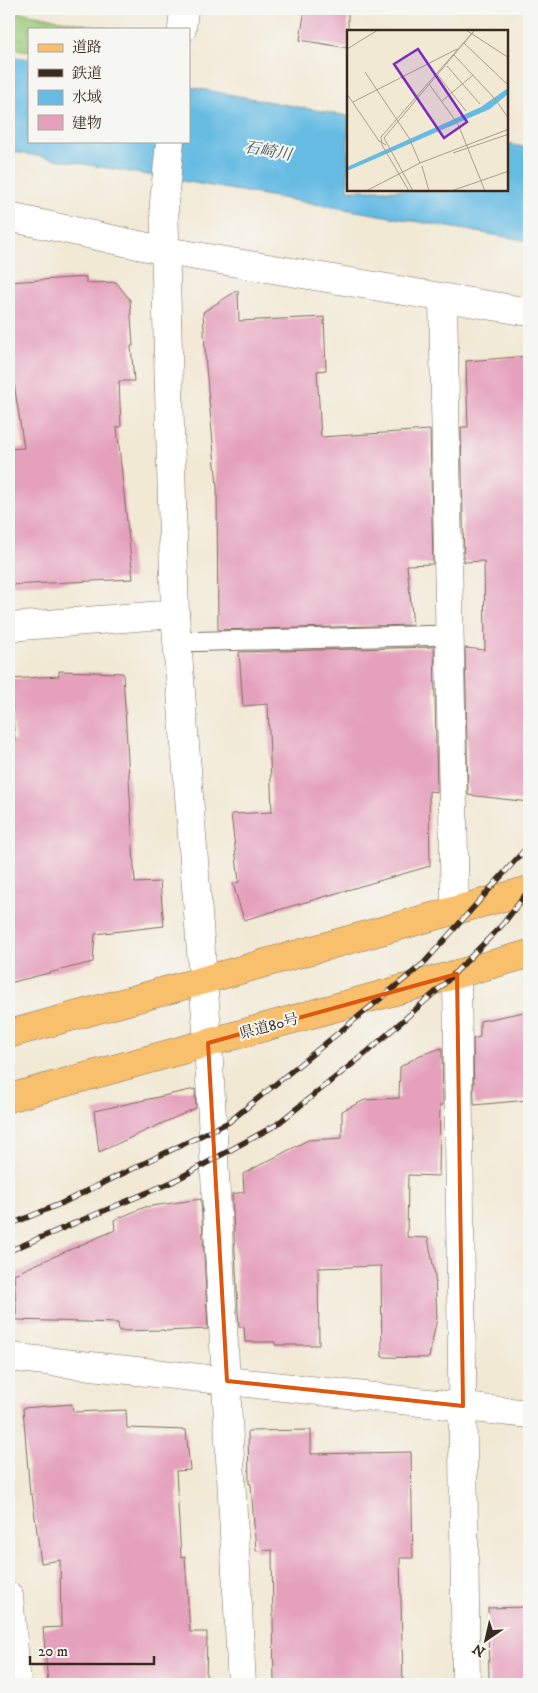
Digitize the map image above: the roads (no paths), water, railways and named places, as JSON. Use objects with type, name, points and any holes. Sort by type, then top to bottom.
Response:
[{"type":"main road","points":[[9,1034],[529,890]]},
{"type":"main road","name":"県道80号","points":[[9,1098],[529,954]]},
{"type":"street","points":[[182,28],[184,9]]},
{"type":"street","points":[[170,142],[164,202],[175,614],[208,1042],[242,1684]]},
{"type":"street","points":[[9,217],[166,251],[529,312]]},
{"type":"street","points":[[443,298],[456,910]]},
{"type":"street","points":[[9,627],[175,614]]},
{"type":"street","points":[[457,974],[466,1684]]},
{"type":"street","points":[[9,1356],[529,1414]]},
{"type":"street","points":[[9,1596],[17,1684]]},
{"type":"lane","points":[[177,642],[450,635]]},
{"type":"water","name":"石崎川","points":[[9,56],[28,59],[28,142],[190,142],[190,87],[347,116],[347,191],[508,191],[508,144],[529,148],[529,241],[9,151]]},
{"type":"railway","points":[[9,1225],[60,1204],[229,1122],[423,964],[529,845]]},
{"type":"railway","points":[[9,1251],[172,1182],[276,1125],[366,1053],[441,987],[503,924],[529,890]]}]
